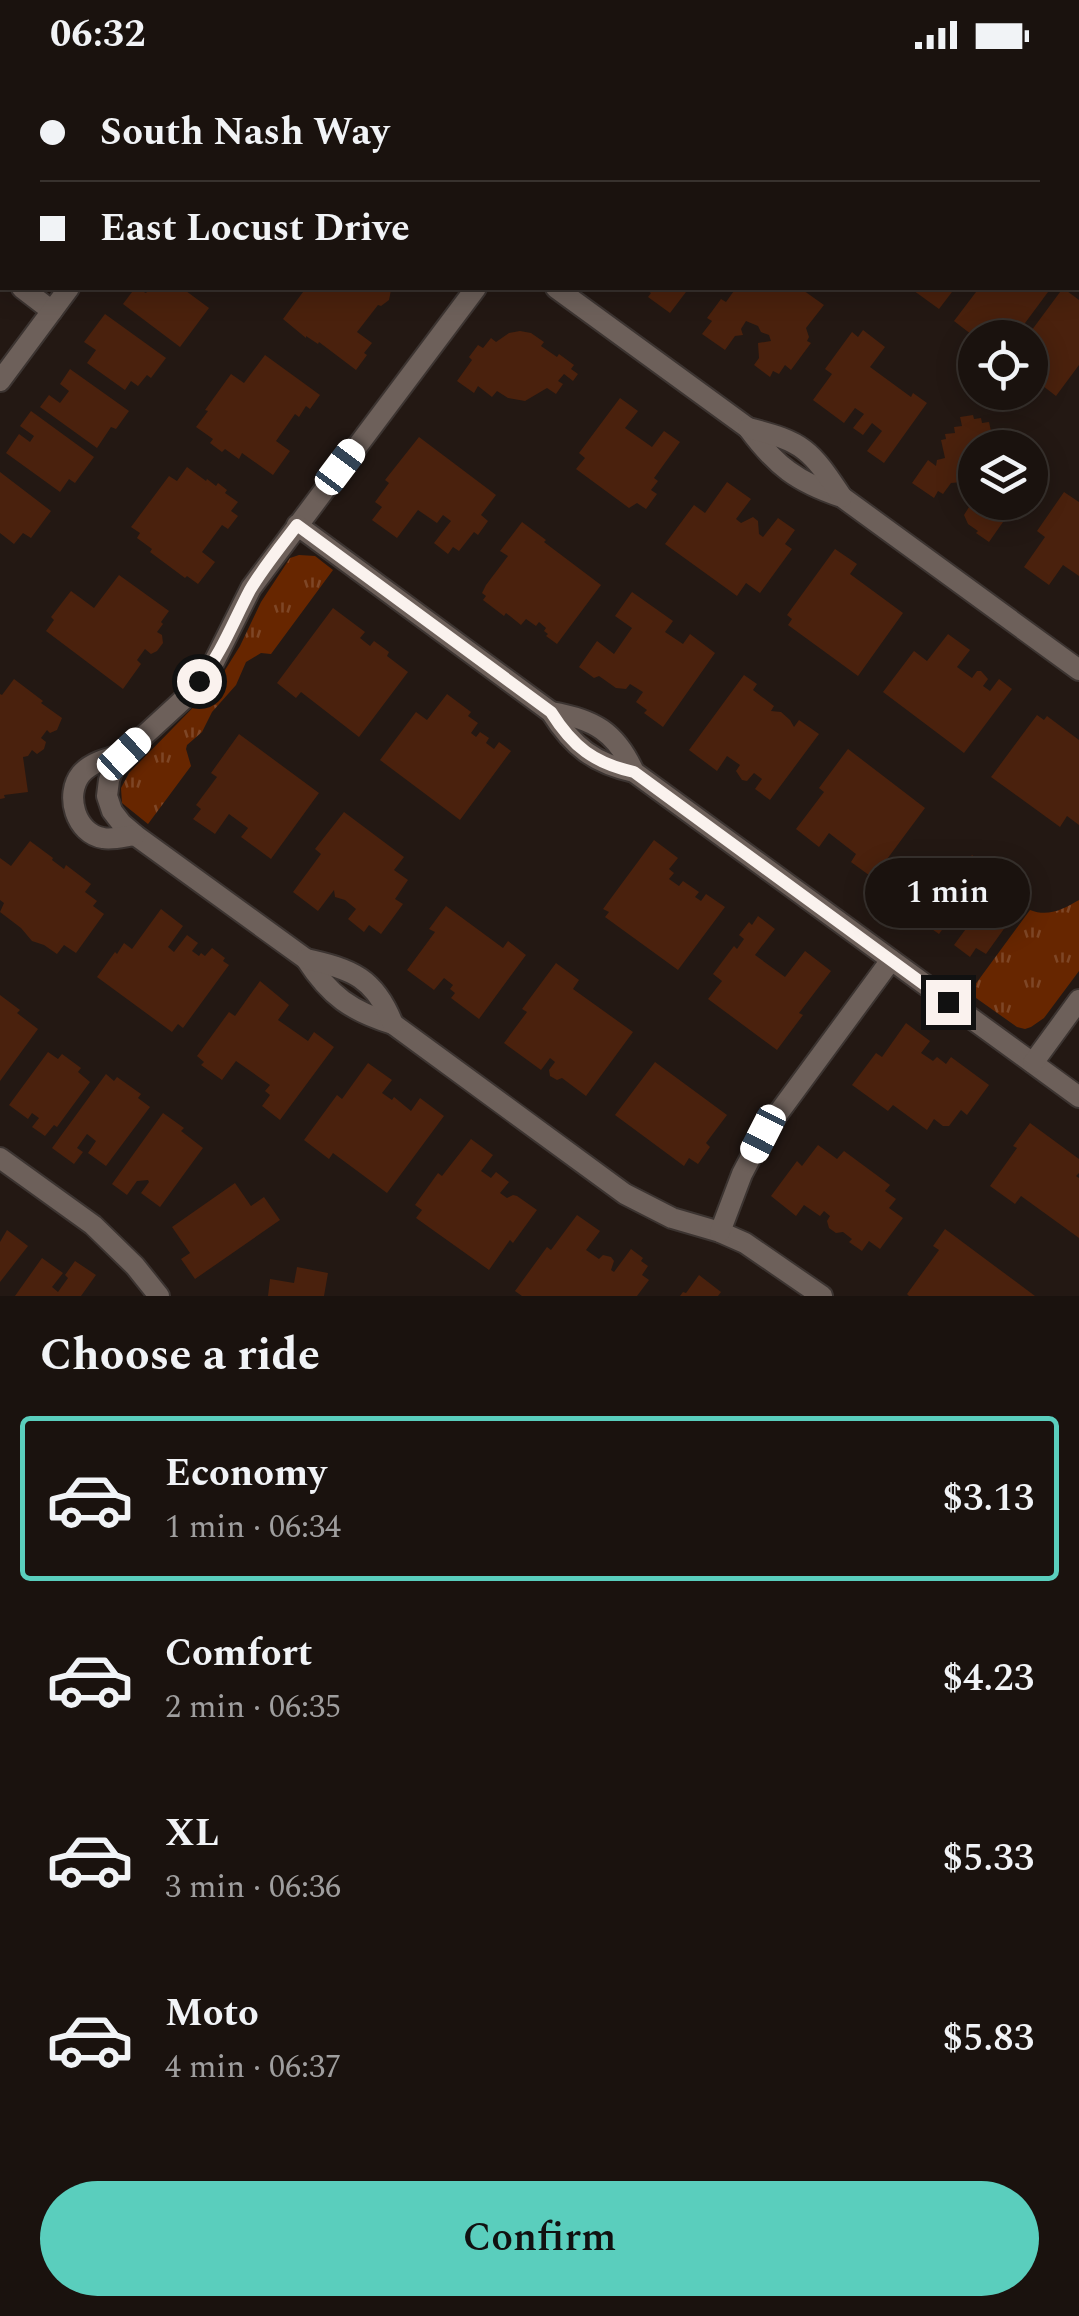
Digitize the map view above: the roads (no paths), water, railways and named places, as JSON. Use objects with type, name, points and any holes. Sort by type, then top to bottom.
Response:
[{"type":"street","points":[[25,290],[52,310]]},
{"type":"street","points":[[0,380],[67,290]]},
{"type":"street","points":[[394,1024],[379,994],[363,980],[348,970],[306,958],[122,824],[107,796],[108,780],[124,754],[185,698],[213,664],[251,588],[472,290]]},
{"type":"street","points":[[559,290],[748,428],[792,441],[806,450],[842,497],[1079,670]]},
{"type":"street","points":[[297,525],[551,712],[564,732],[596,760],[634,772],[1079,1097]]},
{"type":"street","points":[[124,754],[98,762],[80,775],[72,795],[76,815],[86,830],[103,838],[135,835]]},
{"type":"street","points":[[306,958],[333,994],[352,1008],[394,1024],[625,1194],[672,1218],[745,1242],[822,1296]]},
{"type":"street","points":[[720,1232],[742,1174],[763,1134],[891,960]]},
{"type":"street","points":[[1033,1064],[1079,1000]]},
{"type":"street","points":[[0,1158],[92,1225],[159,1296]]}]
